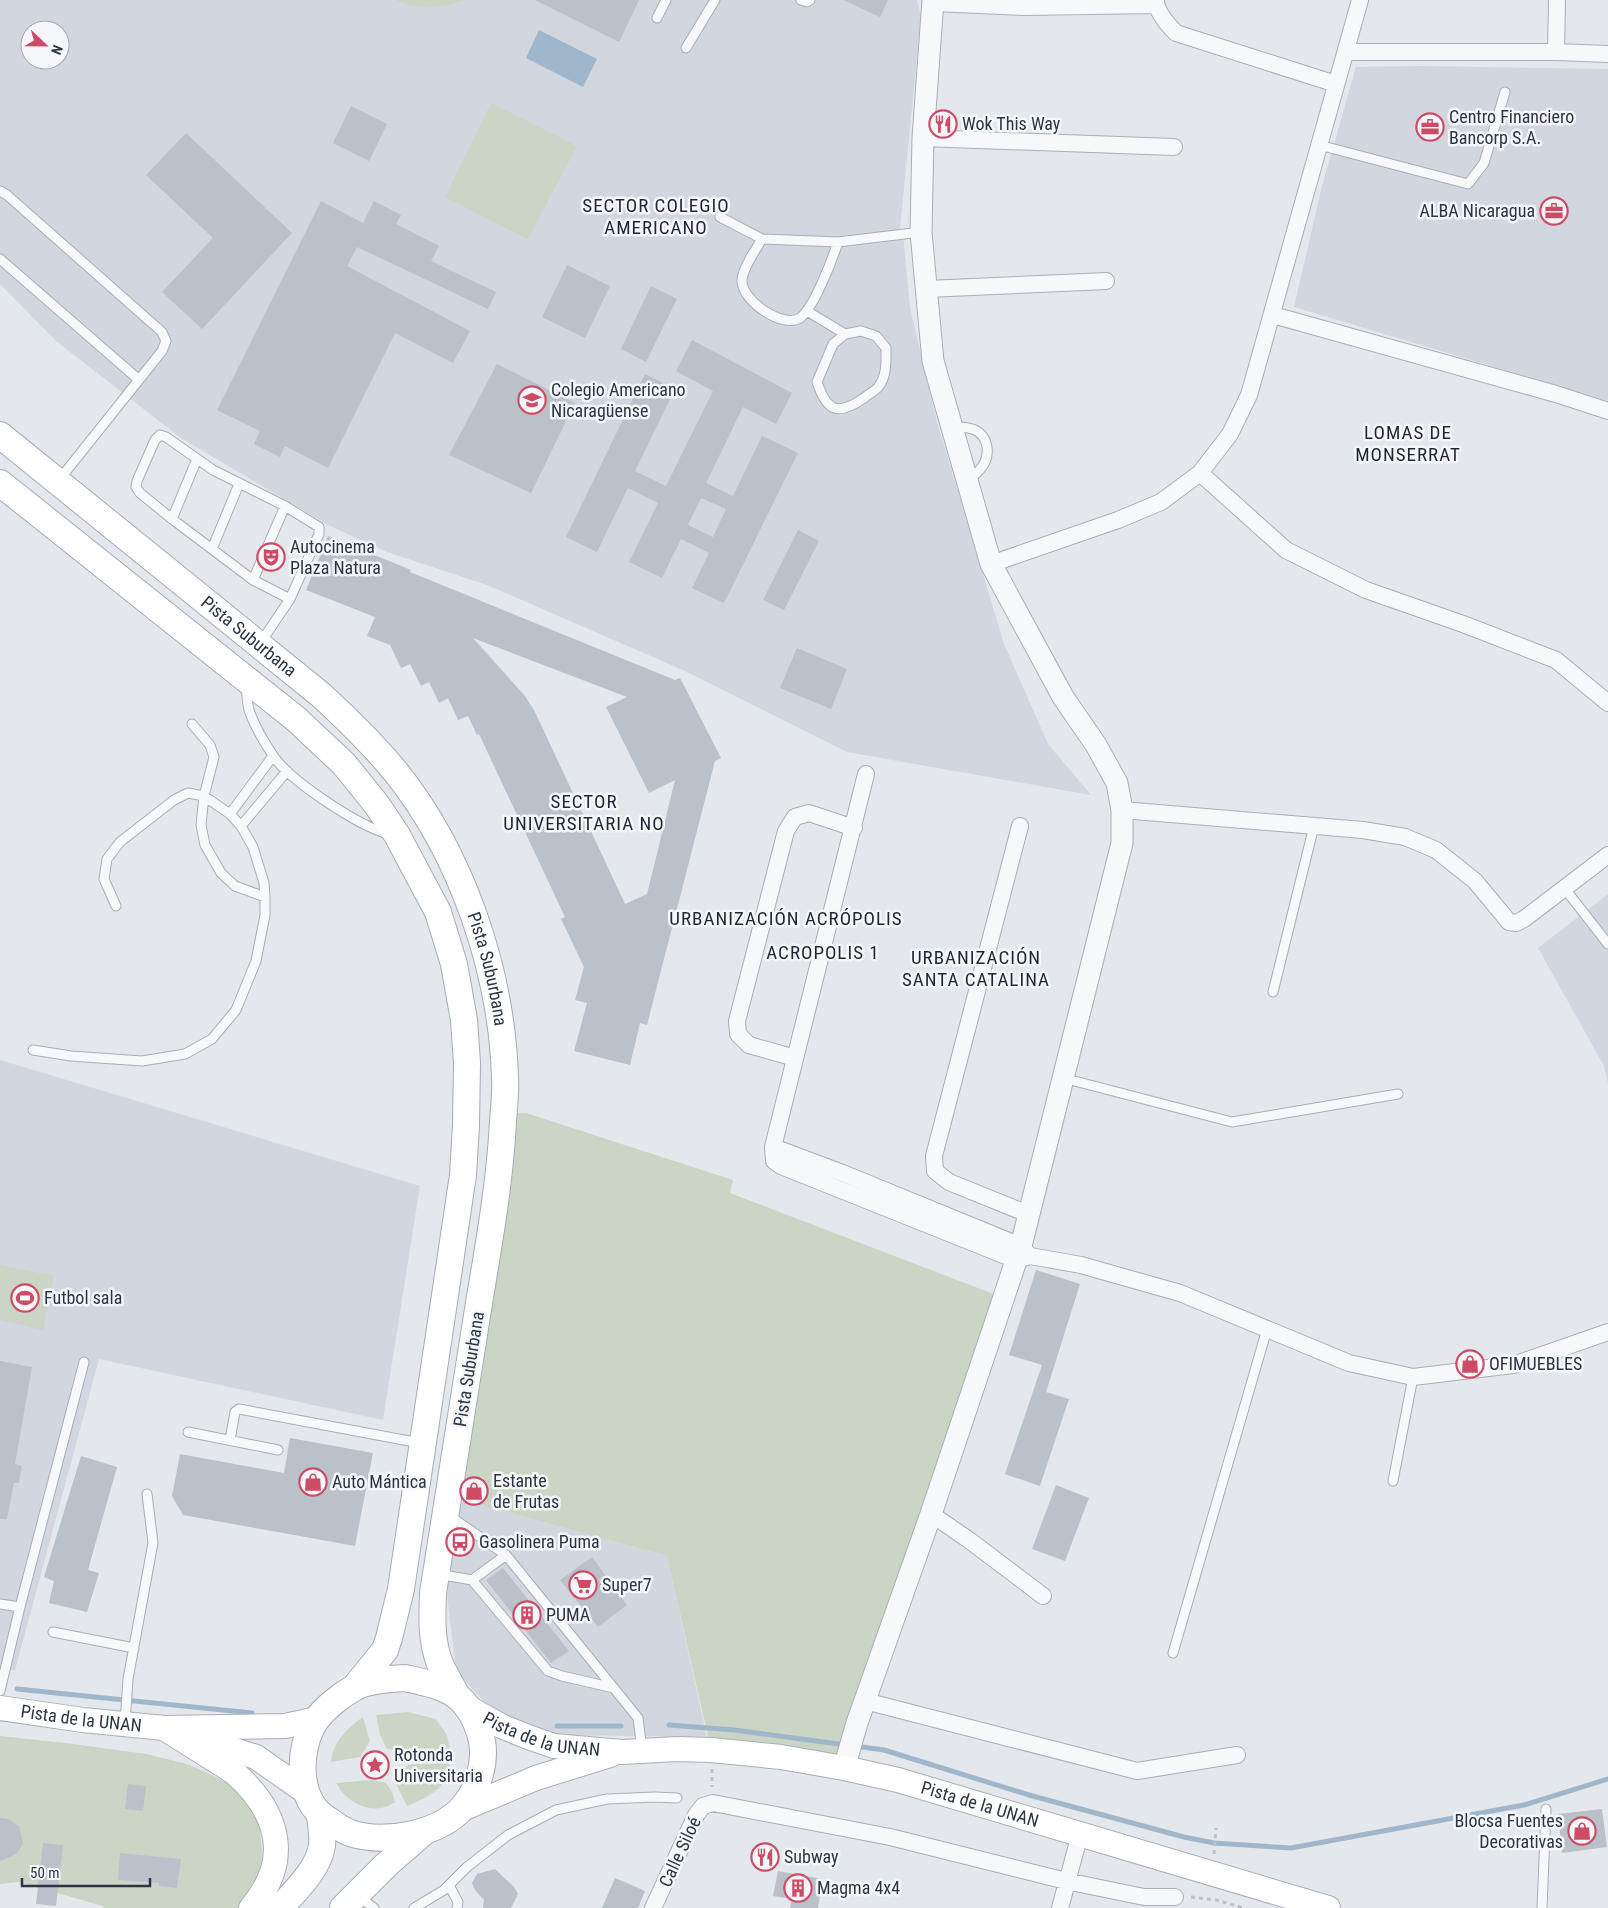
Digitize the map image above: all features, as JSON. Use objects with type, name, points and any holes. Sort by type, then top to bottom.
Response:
[{"type":"main road","name":"Pista Suburbana","points":[[0,435],[78,500],[260,644],[328,701],[363,734],[396,772],[426,815],[454,867],[470,907],[490,968],[498,1007],[505,1079],[502,1142],[494,1212],[433,1593],[433,1636],[441,1665],[462,1701]]},
{"type":"main road","points":[[0,445],[39,476],[78,500]]},
{"type":"main road","name":"Pista Suburbana","points":[[0,483],[296,719],[344,764],[377,805],[397,835],[438,912],[454,964],[464,1020],[467,1063],[463,1174],[401,1589],[389,1638],[380,1657],[355,1687]]},
{"type":"main road","points":[[280,1908],[307,1876],[317,1860],[322,1847],[320,1815],[306,1792],[303,1770],[304,1751],[308,1735],[317,1720],[355,1687],[382,1680],[406,1678],[429,1683],[462,1701],[481,1737],[483,1758],[475,1787],[462,1809],[424,1832],[358,1903]]},
{"type":"main road","name":"Pista de la UNAN","points":[[462,1701],[501,1726],[528,1738],[554,1746],[632,1751],[711,1750],[781,1757],[847,1757],[898,1780],[1080,1834],[1281,1901],[1328,1908]]},
{"type":"main road","name":"Pista de la UNAN","points":[[0,1708],[125,1716],[256,1757],[306,1792]]},
{"type":"main road","name":"Pista de la UNAN","points":[[164,1728],[285,1726],[317,1720]]},
{"type":"main road","points":[[164,1728],[238,1775],[255,1794],[267,1812],[274,1832],[275,1869],[268,1885],[251,1908]]},
{"type":"main road","name":"Pista de la UNAN","points":[[462,1809],[536,1778],[632,1751]]},
{"type":"main road","points":[[320,1815],[349,1833],[373,1837],[397,1838],[424,1832]]},
{"type":"street","points":[[991,564],[1118,520],[1161,502],[1200,472],[1230,434],[1249,395],[1360,0]]},
{"type":"street","points":[[1556,52],[1557,0]]},
{"type":"street","points":[[847,1757],[857,1723],[1022,1254],[1028,1214],[1122,843],[1122,810],[1117,783],[1096,745],[1063,697],[991,564],[932,361],[921,232],[923,138],[934,2],[1156,3],[1167,24],[1176,33],[1336,84]]},
{"type":"street","points":[[1346,52],[1556,52],[1608,54]]},
{"type":"street","points":[[923,138],[1174,147]]},
{"type":"street","points":[[926,289],[1106,281]]},
{"type":"street","points":[[1272,316],[1556,394],[1608,411]]},
{"type":"street","points":[[1200,472],[1286,550],[1366,590],[1556,660],[1608,703]]},
{"type":"street","points":[[866,774],[773,1147],[845,1174],[1022,1254],[1081,1265],[1180,1293],[1349,1363],[1413,1377],[1513,1365],[1608,1332]]},
{"type":"street","points":[[1122,810],[1363,830],[1405,837],[1436,850],[1475,880],[1509,922],[1516,923],[1524,919],[1608,855]]},
{"type":"street","points":[[795,1058],[750,1044],[738,1034],[737,1021],[786,831],[795,817],[809,813],[854,828]]},
{"type":"street","points":[[1020,826],[934,1156],[936,1171],[949,1182],[1028,1214]]},
{"type":"street","points":[[931,1514],[1043,1596]]},
{"type":"street","points":[[865,1701],[1137,1771],[1236,1755]]},
{"type":"street","points":[[713,1803],[890,1837],[1066,1881],[1174,1902]]},
{"type":"street","name":"Calle Siloé","points":[[653,1908],[696,1815],[703,1806],[713,1803]]},
{"type":"street","points":[[1060,1908],[1080,1834]]},
{"type":"lane","points":[[657,18],[666,0]]},
{"type":"lane","points":[[802,0],[806,2],[810,0]]},
{"type":"lane","points":[[686,48],[712,2]]},
{"type":"lane","points":[[1319,145],[1468,184],[1484,163],[1505,92]]},
{"type":"lane","points":[[0,191],[7,195],[162,332],[166,341],[162,351],[138,378],[57,482]]},
{"type":"lane","points":[[720,217],[762,240],[838,242],[921,232]]},
{"type":"lane","points":[[762,240],[752,255],[742,281],[747,296],[758,307],[772,316],[792,321],[800,318],[807,312],[828,270],[838,242]]},
{"type":"lane","points":[[0,259],[138,378]]},
{"type":"lane","points":[[807,312],[845,334],[861,331],[876,336],[886,348],[886,371],[879,386],[850,407],[839,409],[828,405],[817,382],[833,344],[845,334]]},
{"type":"lane","points":[[951,426],[975,429],[982,435],[986,443],[988,454],[983,466],[968,482]]},
{"type":"lane","points":[[260,644],[290,599],[319,534],[319,527],[285,506],[213,470],[166,437],[160,435],[155,440],[136,487],[172,519],[253,580],[290,599]]},
{"type":"lane","points":[[172,519],[197,458]]},
{"type":"lane","points":[[212,549],[240,484]]},
{"type":"lane","points":[[253,580],[285,506]]},
{"type":"lane","points":[[245,678],[250,712],[273,756],[287,771],[333,807],[377,831],[397,835]]},
{"type":"lane","points":[[192,724],[210,745],[214,757],[204,796],[201,825],[204,845],[221,873],[235,886],[265,897]]},
{"type":"lane","points":[[230,814],[273,756]]},
{"type":"lane","points":[[241,826],[287,771]]},
{"type":"lane","points":[[33,1050],[71,1056],[142,1061],[185,1054],[212,1039],[236,1010],[256,961],[265,915],[265,897],[264,883],[253,847],[241,826],[230,814],[204,796],[188,793],[174,800],[120,842],[107,859],[104,879],[116,906]]},
{"type":"lane","points":[[1273,992],[1314,826]]},
{"type":"lane","points":[[1565,888],[1608,944]]},
{"type":"lane","points":[[1063,1078],[1232,1122],[1398,1094]]},
{"type":"lane","points":[[1173,1653],[1267,1329]]},
{"type":"lane","points":[[0,1691],[4,1659],[20,1607],[84,1362]]},
{"type":"lane","points":[[1393,1481],[1413,1377]]},
{"type":"lane","points":[[230,1440],[235,1412],[239,1409],[422,1444]]},
{"type":"lane","points":[[188,1432],[278,1450]]},
{"type":"lane","points":[[125,1716],[128,1679],[154,1544],[146,1494]]},
{"type":"lane","points":[[446,1513],[506,1554],[638,1718],[632,1751]]},
{"type":"lane","points":[[472,1580],[506,1554]]},
{"type":"lane","points":[[436,1574],[472,1580],[548,1671],[614,1688]]},
{"type":"lane","points":[[0,1604],[20,1607]]},
{"type":"lane","points":[[53,1632],[134,1648]]},
{"type":"lane","points":[[414,1908],[426,1905],[449,1886],[467,1867],[508,1835],[556,1810],[607,1799],[655,1796],[677,1798]]},
{"type":"lane","points":[[1542,1908],[1546,1809]]},
{"type":"lane","points":[[449,1886],[458,1902],[457,1908]]},
{"type":"path","points":[[711,1750],[713,1803]]},
{"type":"path","points":[[1214,1854],[1216,1828]]},
{"type":"path","points":[[1174,1902],[1216,1900],[1244,1908]]},
{"type":"shaded area","name":"Colegio Americano Nicaragüense","points":[[0,0],[917,0],[921,17],[900,228],[903,234],[910,308],[937,422],[1004,644],[1048,744],[1091,795],[847,752],[685,671],[487,585],[387,552],[328,525],[181,438],[56,341],[0,284]]},
{"type":"shaded area","name":"ALBA Nicaragua","points":[[1420,66],[1608,69],[1608,401],[1294,307],[1322,186],[1356,67]]},
{"type":"shaded area","points":[[1608,894],[1608,1083],[1604,1066],[1538,948]]},
{"type":"shaded area","points":[[0,1060],[420,1186],[383,1420],[99,1359],[15,1670],[0,1669]]},
{"type":"shaded area","points":[[459,1499],[667,1556],[707,1737],[551,1735],[490,1708],[456,1671],[447,1595]]},
{"type":"green space","points":[[396,0],[465,0],[448,5],[422,7]]},
{"type":"green space","points":[[491,103],[577,146],[528,239],[445,197]]},
{"type":"green space","points":[[504,1113],[526,1113],[733,1180],[730,1193],[1004,1298],[844,1768],[711,1750],[667,1556],[459,1499]]},
{"type":"green space","name":"Futbol sala","points":[[0,1265],[54,1276],[43,1330],[0,1320]]},
{"type":"green space","points":[[408,1712],[436,1719],[447,1735],[451,1755],[409,1755],[386,1748],[380,1734],[376,1715]]},
{"type":"green space","points":[[363,1717],[370,1741],[360,1757],[331,1762],[332,1755],[342,1736]]},
{"type":"green space","points":[[0,1736],[146,1754],[187,1764],[229,1784],[246,1800],[256,1815],[260,1830],[262,1852],[260,1875],[239,1908],[104,1908],[103,1906],[18,1882],[0,1884]]},
{"type":"green space","points":[[450,1762],[449,1773],[441,1785],[425,1798],[407,1806],[393,1778],[408,1765]]},
{"type":"green space","points":[[373,1780],[386,1783],[392,1792],[395,1802],[383,1808],[364,1807],[346,1796],[336,1783]]},
{"type":"water","points":[[539,30],[597,59],[583,87],[526,58]]},
{"type":"building","points":[[535,0],[639,0],[619,42]]},
{"type":"building","points":[[843,0],[888,0],[880,17]]},
{"type":"building","points":[[351,106],[387,124],[369,161],[333,143]]},
{"type":"building","points":[[186,133],[292,233],[202,329],[162,292],[213,238],[146,175]]},
{"type":"building","points":[[321,201],[363,223],[374,201],[401,215],[396,224],[439,246],[431,261],[496,292],[488,309],[357,247],[347,266],[470,331],[453,363],[395,333],[328,468],[285,446],[280,457],[254,444],[260,431],[217,410]]},
{"type":"building","points":[[567,265],[610,286],[585,338],[542,317]]},
{"type":"building","points":[[651,286],[677,299],[646,362],[621,349]]},
{"type":"building","points":[[692,340],[792,393],[776,424],[743,407],[706,483],[733,496],[762,436],[798,453],[724,603],[692,588],[709,553],[681,539],[662,578],[629,562],[658,503],[628,488],[597,552],[566,537],[645,374],[675,389],[635,471],[666,486],[713,391],[676,371]],"holes":[[[701,498],[726,509],[713,537],[688,525]]]},
{"type":"building","points":[[497,364],[575,403],[531,493],[449,455]]},
{"type":"building","points":[[798,530],[819,541],[784,610],[763,600]]},
{"type":"building","points":[[328,536],[411,570],[410,572],[675,680],[680,678],[721,758],[715,761],[647,1025],[640,1023],[630,1065],[574,1051],[587,1003],[575,1000],[584,967],[561,919],[565,917],[479,734],[477,735],[468,716],[458,720],[448,698],[439,703],[429,682],[421,686],[410,664],[401,668],[390,645],[367,636],[375,617],[306,590]],"holes":[[[473,638],[627,697],[606,707],[649,793],[675,780],[647,894],[625,904],[535,712],[525,696]]]},
{"type":"building","points":[[797,648],[847,669],[831,709],[780,688]]},
{"type":"building","points":[[1036,1270],[1080,1284],[1046,1392],[1069,1399],[1040,1486],[1005,1474],[1042,1365],[1009,1355]]},
{"type":"building","points":[[0,1361],[32,1367],[15,1464],[22,1466],[19,1483],[14,1483],[7,1519],[0,1519]]},
{"type":"building","points":[[290,1438],[373,1453],[355,1546],[183,1515],[172,1496],[180,1454],[284,1473]]},
{"type":"building","points":[[81,1456],[117,1467],[88,1570],[99,1573],[87,1612],[49,1603],[54,1581],[44,1577]]},
{"type":"building","points":[[1056,1485],[1089,1498],[1065,1561],[1032,1549]]},
{"type":"building","points":[[592,1557],[627,1605],[598,1627],[560,1580]]},
{"type":"building","name":"PUMA","points":[[503,1568],[569,1651],[551,1663],[486,1580]]},
{"type":"building","points":[[128,1784],[146,1786],[143,1811],[125,1809]]},
{"type":"building","name":"Blocsa Fuentes Decorativas","points":[[1602,1809],[1607,1847],[1562,1853],[1558,1814]]},
{"type":"building","points":[[0,1818],[8,1819],[19,1826],[23,1843],[18,1852],[0,1861]]},
{"type":"building","points":[[43,1843],[63,1845],[56,1906],[36,1904]]},
{"type":"building","points":[[120,1853],[181,1859],[177,1888],[159,1886],[159,1883],[118,1880]]},
{"type":"building","points":[[495,1869],[514,1887],[518,1894],[511,1908],[483,1908],[484,1900],[475,1890],[472,1883],[477,1874]]},
{"type":"building","name":"Magma 4x4","points":[[778,1871],[822,1879],[818,1908],[790,1908],[792,1899],[773,1896]]},
{"type":"building","points":[[615,1878],[645,1891],[638,1908],[602,1908]]},
{"type":"waterway","points":[[17,1689],[252,1713]]},
{"type":"waterway","points":[[669,1725],[734,1730],[846,1745]]},
{"type":"waterway","points":[[557,1726],[621,1726]]},
{"type":"waterway","points":[[855,1746],[884,1750],[1029,1795],[1184,1837],[1214,1843],[1291,1848],[1524,1805],[1608,1779]]},
{"type":"place","name":"Wok This Way","points":[[943,124]]},
{"type":"place","name":"Centro Financiero Bancorp S.A.","points":[[1430,127]]},
{"type":"place","name":"ALBA Nicaragua","points":[[1554,211]]},
{"type":"place","name":"Colegio Americano Nicaragüense","points":[[532,400]]},
{"type":"place","name":"Autocinema Plaza Natura","points":[[271,557]]},
{"type":"place","name":"Futbol sala","points":[[25,1298]]},
{"type":"place","name":"OFIMUEBLES","points":[[1470,1364]]},
{"type":"place","name":"Auto Mántica","points":[[313,1482]]},
{"type":"place","name":"Estante de Frutas","points":[[474,1491]]},
{"type":"place","name":"Gasolinera Puma","points":[[460,1542]]},
{"type":"place","name":"Super7","points":[[583,1585]]},
{"type":"place","name":"PUMA","points":[[527,1615]]},
{"type":"place","name":"Rotonda Universitaria","points":[[375,1765]]},
{"type":"place","name":"Blocsa Fuentes Decorativas","points":[[1582,1831]]},
{"type":"place","name":"Subway","points":[[765,1857]]},
{"type":"place","name":"Magma 4x4","points":[[798,1888]]},
{"type":"district","name":"SECTOR COLEGIO AMERICANO","points":[[656,216]]},
{"type":"district","name":"LOMAS DE MONSERRAT","points":[[1408,443]]},
{"type":"district","name":"SECTOR UNIVERSITARIA NO","points":[[584,812]]},
{"type":"district","name":"URBANIZACIÓN ACRÓPOLIS","points":[[786,918]]},
{"type":"district","name":"ACROPOLIS 1","points":[[823,952]]},
{"type":"district","name":"URBANIZACIÓN SANTA CATALINA","points":[[976,968]]}]
